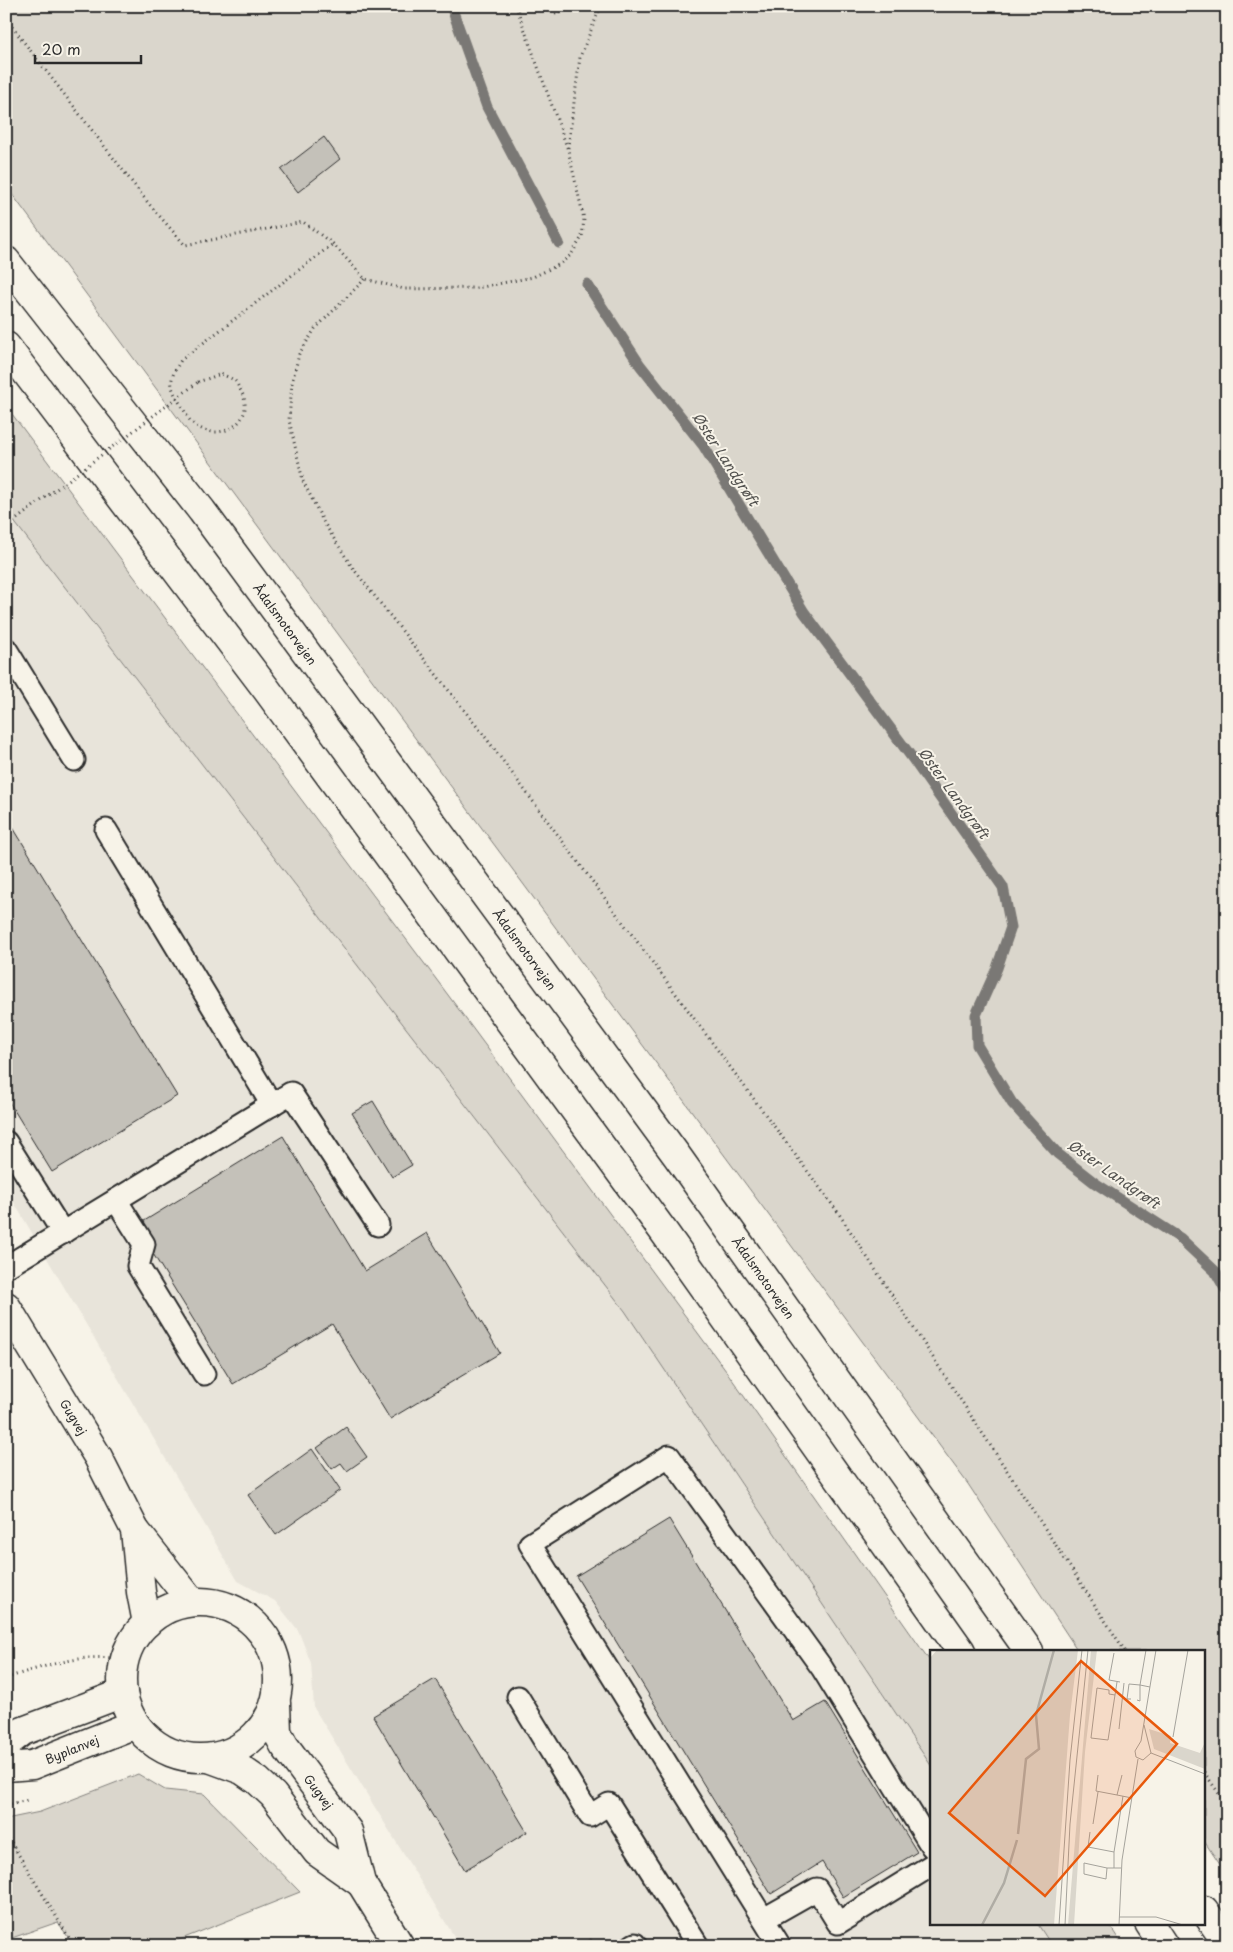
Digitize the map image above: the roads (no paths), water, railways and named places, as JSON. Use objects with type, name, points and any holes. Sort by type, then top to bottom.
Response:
[{"type":"main road","name":"Ådalsmotorvejen","points":[[6,260],[202,511],[677,1156],[1029,1650]]},
{"type":"main road","points":[[6,346],[267,690],[664,1232],[960,1650]]},
{"type":"main road","name":"Gugvej","points":[[6,1306],[98,1457],[135,1530],[192,1602]]},
{"type":"main road","name":"Gugvej","points":[[135,1530],[141,1592],[147,1623]]},
{"type":"main road","points":[[192,1602],[214,1603],[235,1609],[253,1622],[268,1639],[276,1659],[279,1681],[276,1703],[266,1723],[254,1738],[238,1750],[209,1758],[180,1756],[166,1751],[153,1743],[135,1724],[127,1709],[123,1693],[122,1676],[125,1660],[136,1636],[147,1623],[172,1607],[192,1602]]},
{"type":"main road","points":[[6,1744],[23,1731],[123,1693]]},
{"type":"main road","name":"Gugvej","points":[[276,1703],[277,1732],[284,1745],[348,1831],[361,1883],[400,1946]]},
{"type":"main road","name":"Byplanvej","points":[[6,1767],[32,1765],[135,1724]]},
{"type":"main road","name":"Gugvej","points":[[209,1758],[242,1770],[258,1781],[273,1795],[318,1852],[361,1883]]},
{"type":"main road","points":[[1206,1913],[1227,1943]]},
{"type":"main road","points":[[1150,1924],[1164,1946]]},
{"type":"lane","points":[[6,649],[74,760]]},
{"type":"lane","points":[[106,830],[272,1105]]},
{"type":"lane","points":[[6,1267],[291,1093],[378,1225]]},
{"type":"lane","points":[[6,1142],[63,1233]]},
{"type":"lane","points":[[116,1200],[144,1244],[138,1266],[204,1374]]},
{"type":"lane","points":[[780,1946],[530,1544],[669,1456],[822,1668],[930,1844]]},
{"type":"lane","points":[[518,1697],[590,1816],[609,1804],[698,1946]]},
{"type":"lane","points":[[764,1919],[817,1889],[838,1923],[930,1866]]},
{"type":"lane","points":[[632,1946],[635,1944],[636,1946]]},
{"type":"waterway","name":"Øster Landgrøft","points":[[451,6],[487,107],[559,243]]},
{"type":"waterway","name":"Øster Landgrøft","points":[[587,284],[640,365],[703,445],[804,612],[913,759],[1003,887],[1011,927],[997,968],[976,1015],[977,1045],[1012,1103],[1058,1154],[1095,1183],[1180,1238],[1215,1271],[1227,1292]]}]
